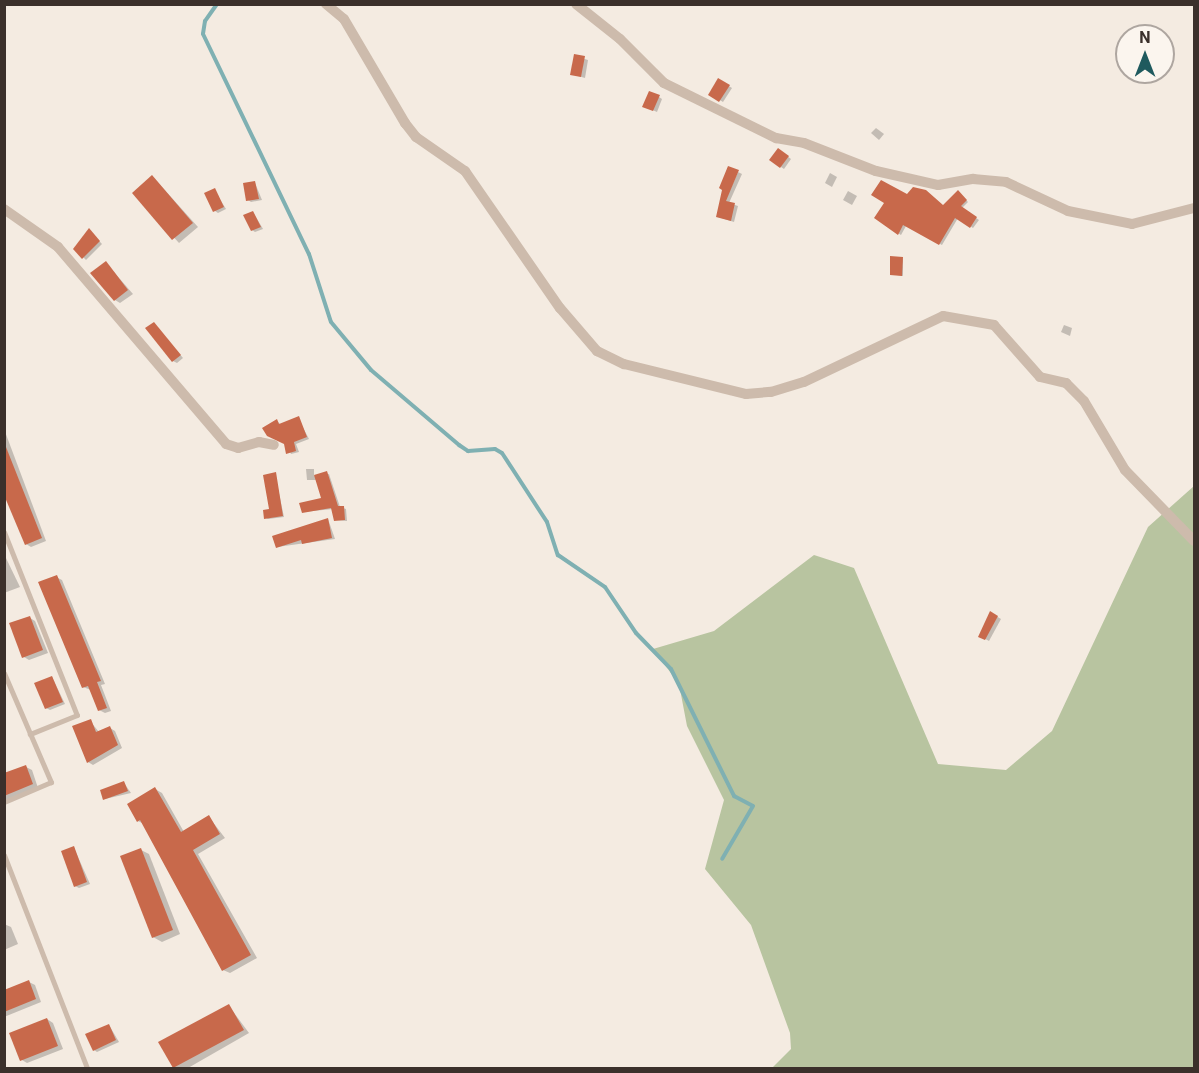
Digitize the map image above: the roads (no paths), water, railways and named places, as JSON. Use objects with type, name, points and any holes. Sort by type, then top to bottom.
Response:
[{"type":"street","points":[[326,4],[344,19],[405,123],[416,136],[465,171],[560,308],[597,351],[624,364],[746,394],[771,392],[804,382],[943,316],[994,325],[1040,377],[1066,383],[1084,401],[1125,470],[1194,541]]},
{"type":"street","points":[[576,5],[620,39],[664,83],[776,138],[804,142],[876,171],[938,185],[973,179],[1006,182],[1068,211],[1132,224],[1194,208]]},
{"type":"street","points":[[4,209],[58,247],[226,444],[238,448],[259,442],[274,445]]},
{"type":"lane","points":[[4,532],[77,715],[30,734]]},
{"type":"lane","points":[[4,673],[51,782],[4,802]]},
{"type":"lane","points":[[4,855],[87,1068]]},
{"type":"waterway","points":[[217,4],[205,21],[203,34],[309,254],[331,322],[371,370],[459,445],[468,451],[495,449],[502,453],[547,522],[558,555],[605,587],[636,633],[671,669],[734,796],[753,806],[722,859]]}]
